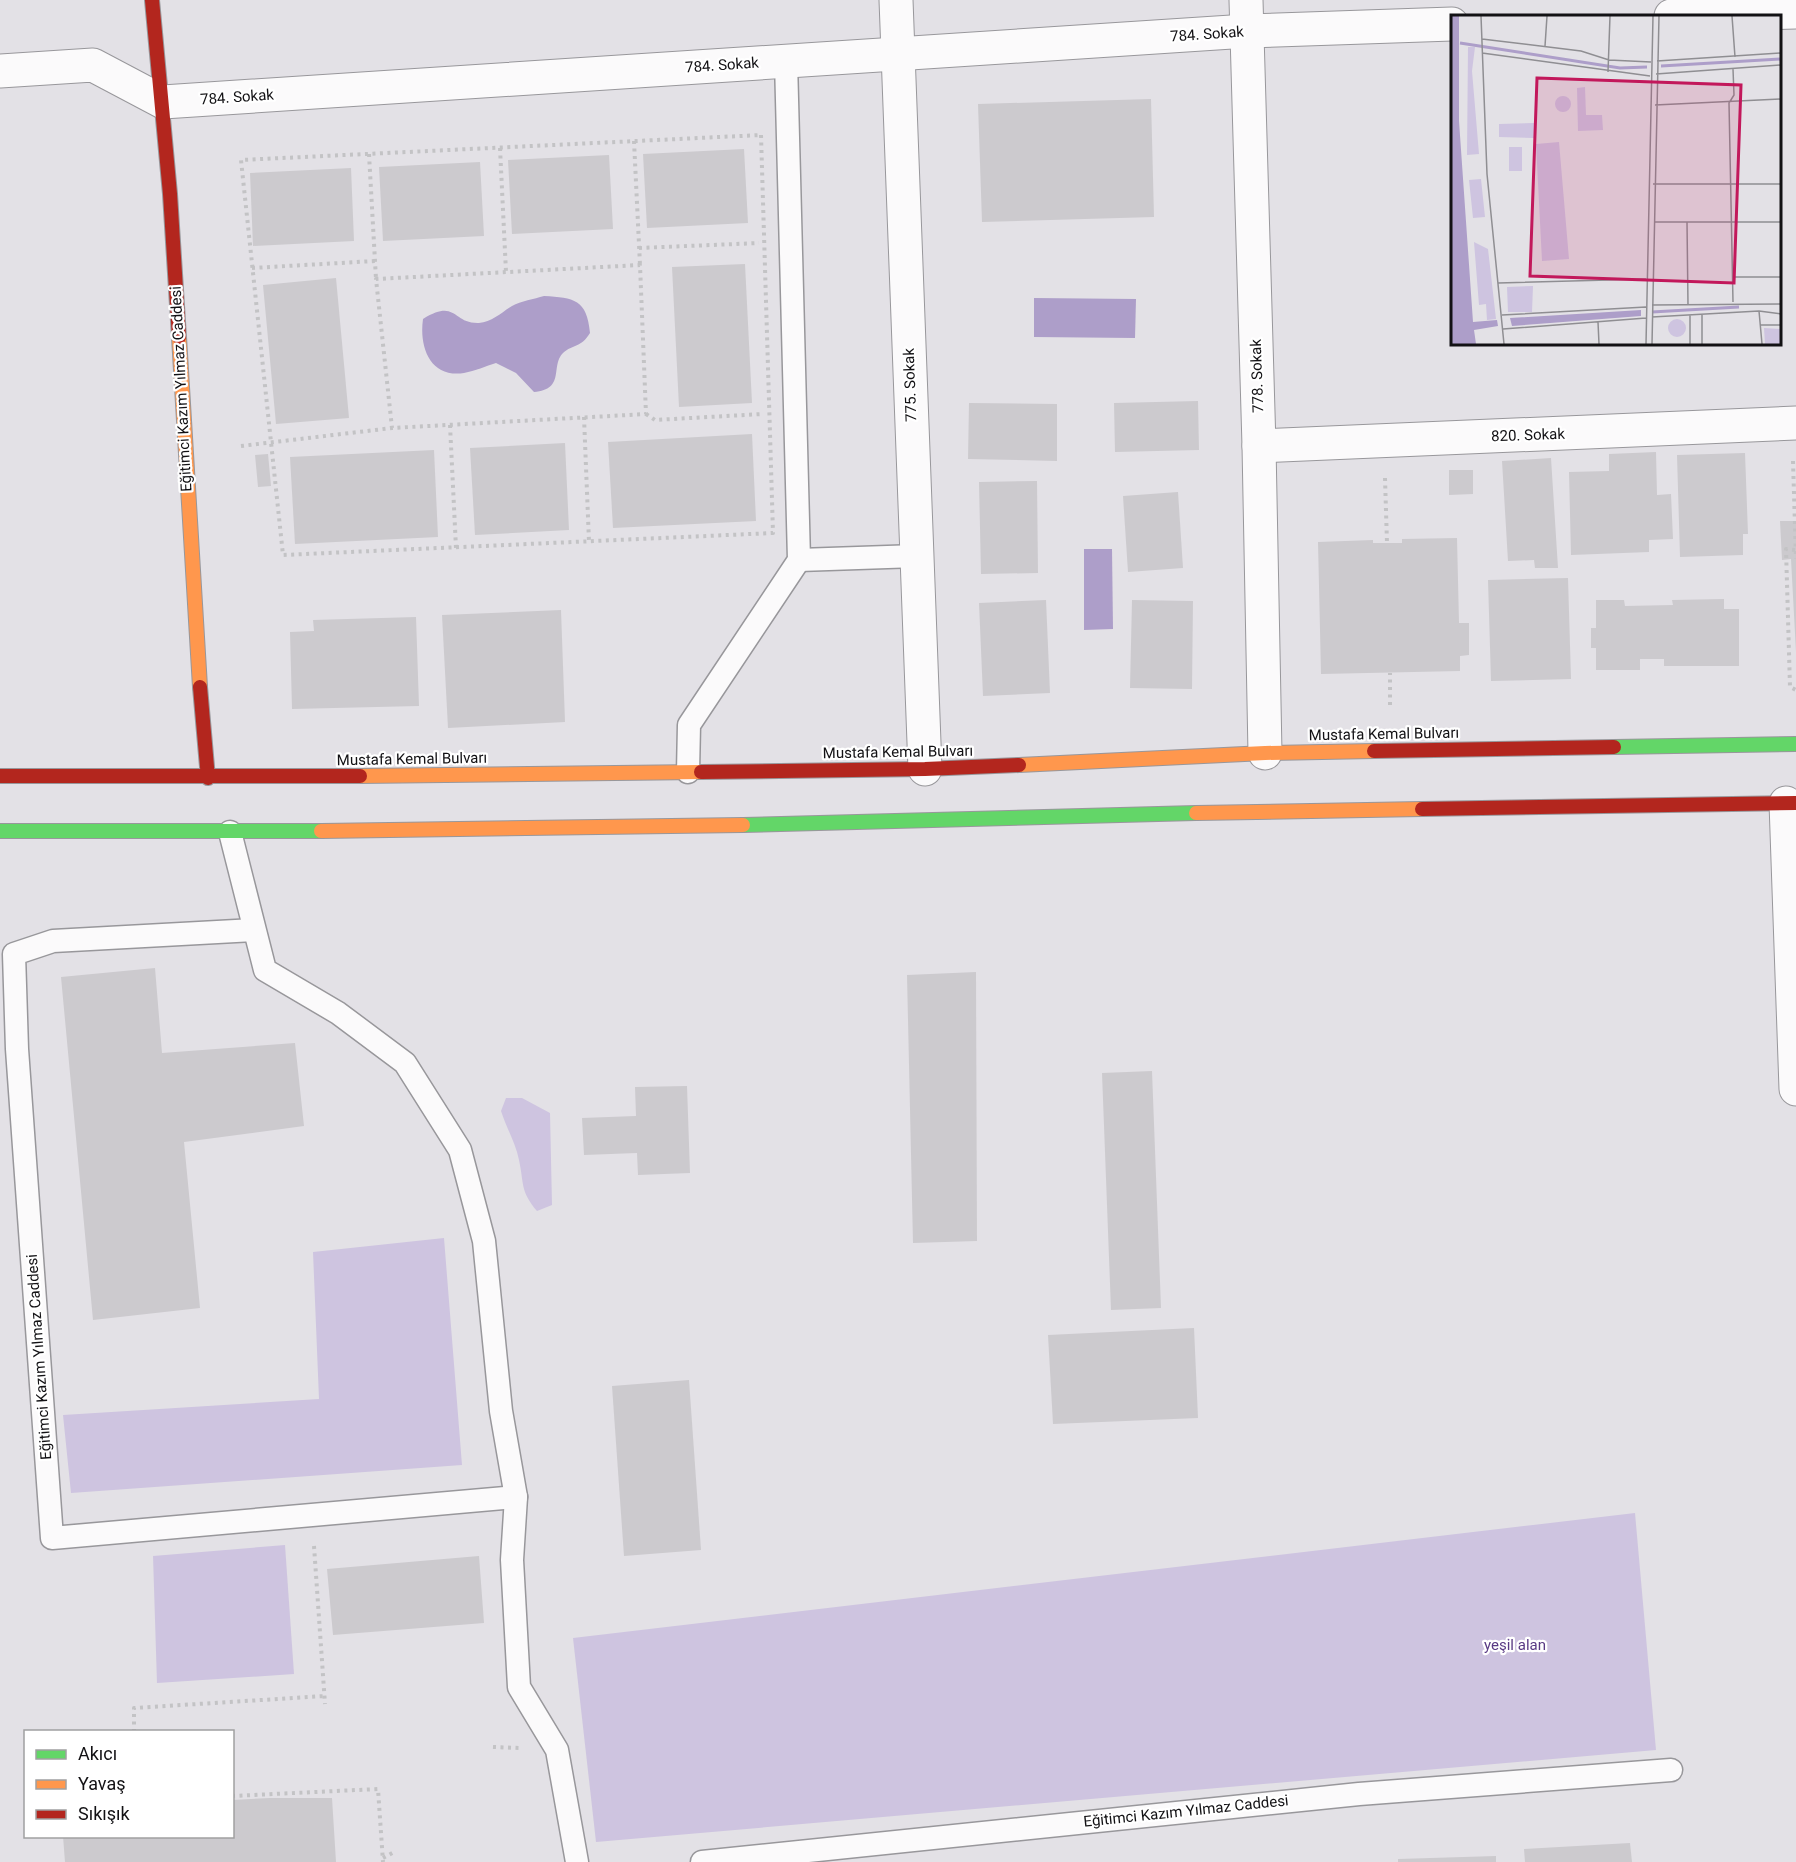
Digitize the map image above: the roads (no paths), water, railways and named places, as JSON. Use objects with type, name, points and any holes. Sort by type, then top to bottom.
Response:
[{"type":"main road","name":"Eğitimci Kazım Yılmaz Caddesi","points":[[152,0],[163,102],[198,667],[208,778]]},
{"type":"main road","name":"Mustafa Kemal Bulvarı","points":[[0,776],[208,778],[925,769],[1265,753],[1796,744]]},
{"type":"main road","points":[[0,831],[230,832],[904,822],[1265,811],[1791,803]]},
{"type":"street","name":"775. Sokak","points":[[896,0],[925,769]]},
{"type":"street","points":[[1679,15],[1745,7],[1796,12]]},
{"type":"street","name":"784. Sokak","points":[[163,102],[898,54],[1246,16],[1451,24]]},
{"type":"street","name":"778. Sokak","points":[[1246,16],[1259,446],[1265,753]]},
{"type":"street","points":[[0,71],[93,65],[163,102]]},
{"type":"street","name":"820. Sokak","points":[[1259,446],[1796,423]]},
{"type":"street","points":[[1791,803],[1796,1089]]},
{"type":"lane","points":[[688,772],[689,725],[800,560],[786,61]]},
{"type":"lane","points":[[800,560],[917,556]]},
{"type":"lane","points":[[230,832],[265,970],[338,1013],[405,1063],[460,1150],[483,1241],[501,1411],[516,1497],[512,1560],[519,1687],[556,1750],[577,1862]]},
{"type":"lane","name":"Eğitimci Kazım Yılmaz Caddesi","points":[[254,930],[53,941],[14,954],[17,1049],[52,1538],[516,1497]]},
{"type":"lane","name":"Eğitimci Kazım Yılmaz Caddesi","points":[[702,1862],[1359,1794],[1671,1770]]},
{"type":"park label","name":"yeşil alan","points":[[1515,1645]]}]
